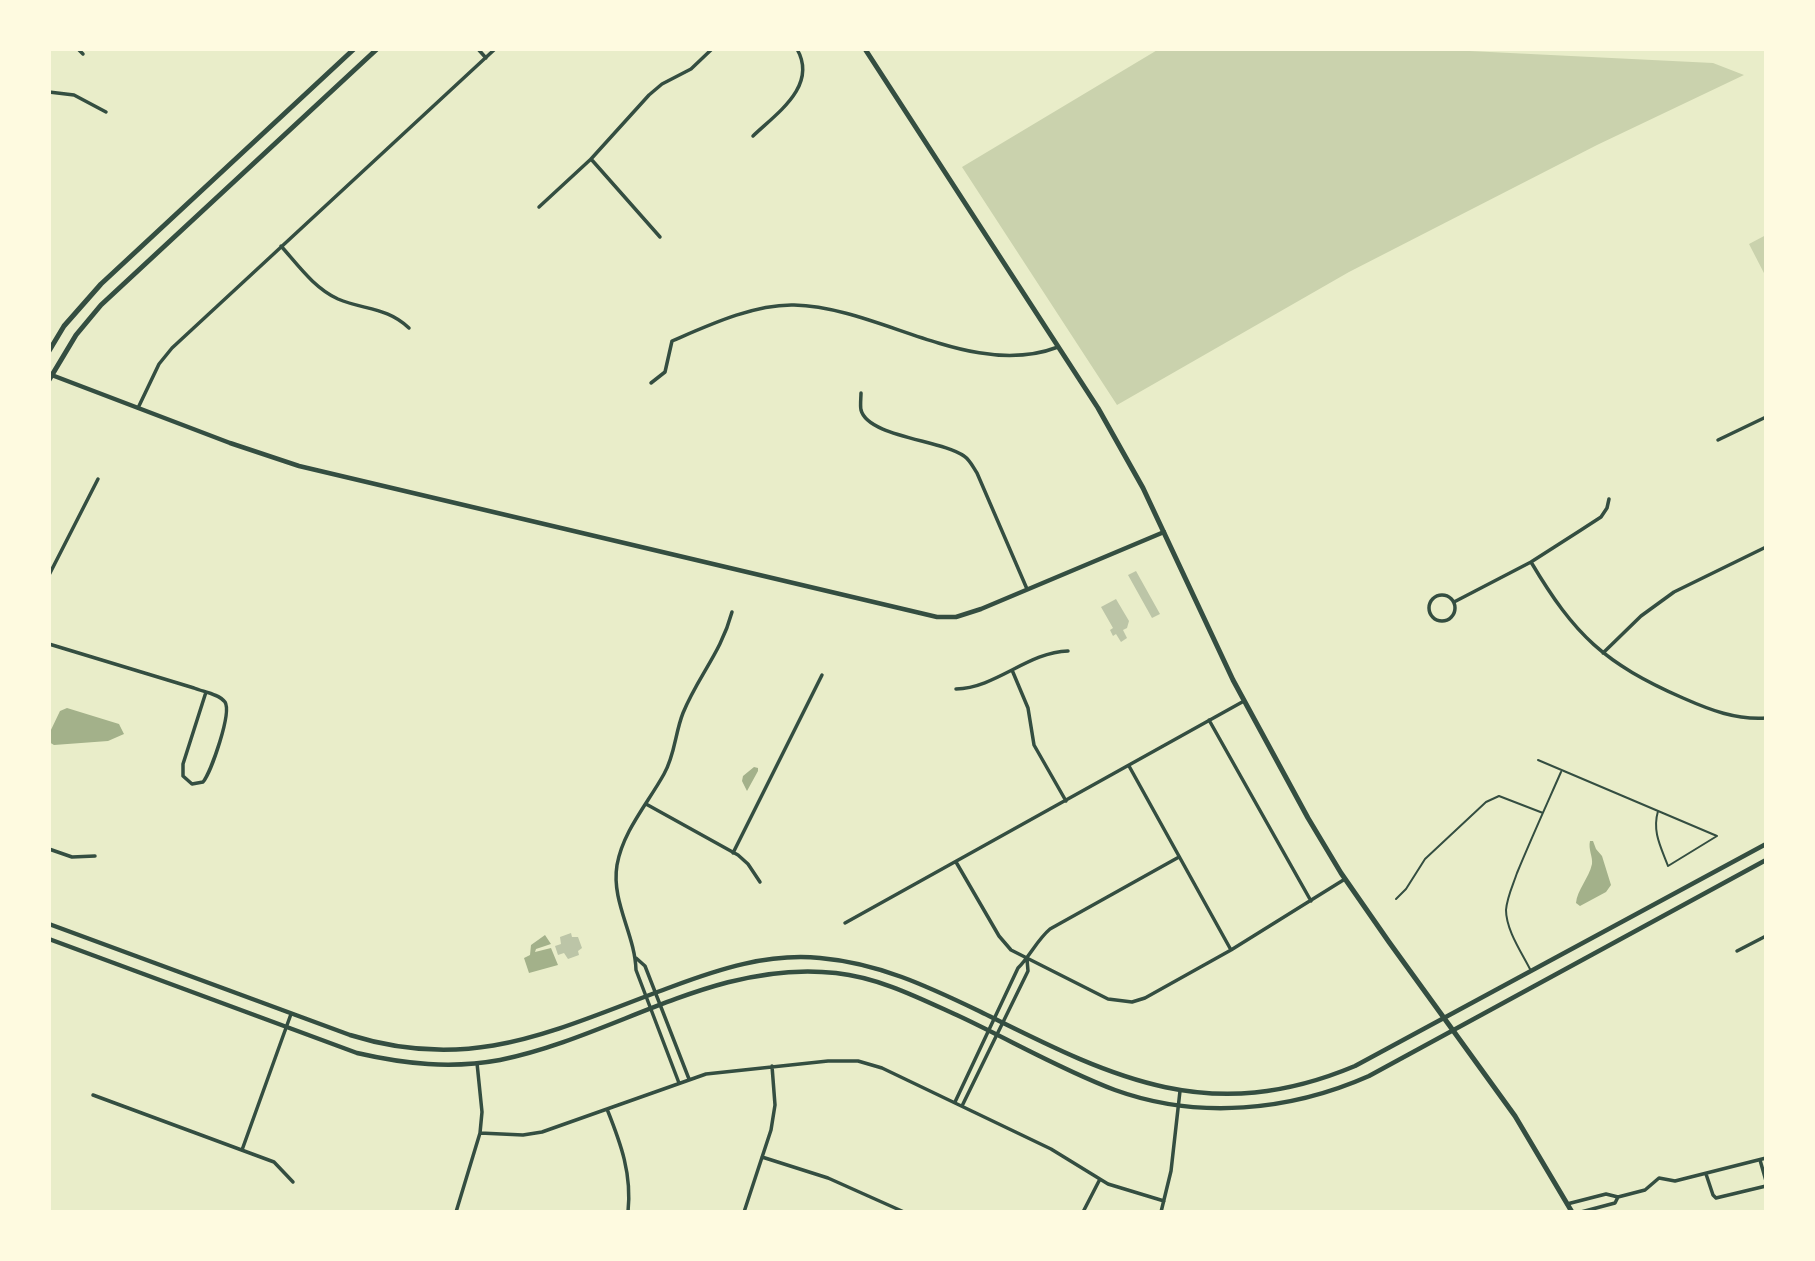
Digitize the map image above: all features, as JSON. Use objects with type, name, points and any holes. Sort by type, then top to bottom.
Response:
[{"type":"main road","points":[[49,351],[64,326],[101,284],[354,49]]},
{"type":"main road","points":[[50,377],[82,328],[120,285],[377,49]]},
{"type":"main road","points":[[865,49],[1060,347],[1115,437],[1164,532],[1244,701],[1345,879],[1515,1115],[1572,1212]]},
{"type":"street","points":[[78,49],[83,54]]},
{"type":"street","points":[[478,49],[486,58]]},
{"type":"street","points":[[138,408],[159,363],[172,348],[495,49]]},
{"type":"street","points":[[539,206],[591,159],[649,94],[691,69],[712,49]]},
{"type":"street","points":[[753,136],[797,93],[803,76],[802,58],[797,49]]},
{"type":"street","points":[[49,92],[74,95],[106,112]]},
{"type":"street","points":[[591,159],[660,237]]},
{"type":"street","points":[[281,246],[323,290],[354,304],[390,313],[409,328]]},
{"type":"street","points":[[651,383],[664,372],[672,341],[725,320],[783,306],[820,307],[976,352],[1029,355],[1060,347]]},
{"type":"street","points":[[50,377],[264,454],[331,474],[923,614],[946,617],[966,615],[1164,532]]},
{"type":"street","points":[[861,393],[861,411],[882,429],[951,449],[967,458],[977,473],[1027,589]]},
{"type":"street","points":[[1718,440],[1766,417]]},
{"type":"street","points":[[49,575],[98,479]]},
{"type":"street","points":[[1454,602],[1531,562],[1601,517],[1609,499]]},
{"type":"street","points":[[1603,653],[1641,616],[1674,592],[1766,547]]},
{"type":"street","points":[[1531,562],[1558,606],[1591,644],[1638,677],[1704,707],[1745,718],[1766,718]]},
{"type":"street","points":[[1436,596],[1448,596],[1454,602],[1455,611],[1450,619],[1437,620],[1430,614],[1429,606],[1436,596]]},
{"type":"street","points":[[679,1083],[636,970],[636,958],[618,898],[616,875],[620,851],[665,772],[676,745],[677,728],[720,647],[732,612]]},
{"type":"street","points":[[49,644],[206,692],[223,700],[227,715],[206,777],[203,782],[192,784],[183,776],[183,764],[206,692]]},
{"type":"street","points":[[956,689],[971,687],[1052,653],[1068,651]]},
{"type":"street","points":[[1012,670],[1028,708],[1034,745],[1066,801]]},
{"type":"street","points":[[733,853],[822,675]]},
{"type":"street","points":[[845,923],[1244,701]]},
{"type":"street","points":[[1209,720],[1311,901]]},
{"type":"street","points":[[1129,766],[1231,950]]},
{"type":"street","points":[[646,804],[733,853],[748,864],[760,882]]},
{"type":"street","points":[[49,924],[291,1014],[385,1045],[426,1051],[468,1051],[529,1038],[748,962],[816,957],[851,961],[901,975],[1082,1062],[1129,1079],[1180,1091],[1242,1093],[1312,1082],[1355,1066],[1766,845]]},
{"type":"street","points":[[49,849],[72,858],[95,856]]},
{"type":"street","points":[[955,1102],[1018,968],[1041,937],[1050,929],[1179,857]]},
{"type":"street","points":[[49,940],[357,1053],[427,1065],[477,1063],[538,1050],[750,976],[792,971],[823,972],[863,978],[898,988],[1064,1068],[1117,1090],[1179,1105],[1246,1108],[1316,1096],[1369,1076],[1766,860]]},
{"type":"street","points":[[956,862],[1004,944],[1027,959],[1108,999],[1132,1002],[1145,999],[1231,950],[1345,879]]},
{"type":"street","points":[[1737,951],[1766,936]]},
{"type":"street","points":[[636,958],[645,966],[689,1079]]},
{"type":"street","points":[[962,1106],[1028,971],[1027,959]]},
{"type":"street","points":[[242,1150],[291,1014]]},
{"type":"street","points":[[480,1133],[523,1135],[542,1132],[689,1079],[720,1072],[828,1061],[858,1061],[882,1068],[955,1102],[1051,1149],[1100,1179],[1131,1192],[1164,1201]]},
{"type":"street","points":[[456,1212],[480,1133],[482,1112],[477,1063]]},
{"type":"street","points":[[744,1212],[771,1130],[775,1105],[772,1066]]},
{"type":"street","points":[[1161,1212],[1171,1171],[1180,1091]]},
{"type":"street","points":[[93,1095],[274,1162],[293,1182]]},
{"type":"street","points":[[607,1109],[626,1160],[629,1179],[628,1212]]},
{"type":"street","points":[[762,1157],[828,1178],[904,1212]]},
{"type":"street","points":[[1567,1203],[1606,1194],[1618,1197],[1645,1190],[1659,1178],[1675,1181],[1766,1158]]},
{"type":"street","points":[[1706,1174],[1716,1198],[1766,1183],[1760,1160]]},
{"type":"street","points":[[1083,1212],[1100,1179]]},
{"type":"street","points":[[1581,1212],[1615,1203],[1618,1197]]},
{"type":"lane","points":[[1538,760],[1717,836],[1668,866],[1655,832],[1654,824],[1658,811]]},
{"type":"lane","points":[[1531,972],[1507,921],[1506,910],[1509,895],[1562,771]]},
{"type":"lane","points":[[1396,899],[1425,859],[1486,802],[1499,796],[1543,813]]},
{"type":"shaded area","points":[[1159,49],[1429,49],[1713,63],[1744,75],[1597,145],[1349,272],[1117,405],[962,167]]},
{"type":"shaded area","points":[[1766,235],[1766,277],[1749,244]]},
{"type":"shaded area","points":[[67,708],[119,724],[124,734],[108,741],[54,745],[49,742],[49,734],[60,711]]},
{"type":"shaded area","points":[[754,767],[758,768],[758,771],[747,791],[742,781],[743,776]]},
{"type":"shaded area","points":[[1590,841],[1593,841],[1602,856],[1611,885],[1606,892],[1580,906],[1576,903],[1577,898],[1592,864]]},
{"type":"shaded area","points":[[545,935],[551,944],[536,949],[535,952],[551,948],[558,965],[529,973],[524,958],[530,955],[531,945]]},
{"type":"building","points":[[1136,571],[1160,614],[1152,618],[1128,575]]},
{"type":"building","points":[[1116,599],[1129,621],[1127,628],[1123,630],[1127,638],[1121,642],[1116,634],[1113,636],[1110,630],[1113,628],[1101,607]]},
{"type":"building","points":[[571,933],[572,937],[578,937],[582,948],[578,951],[579,955],[568,959],[564,953],[558,955],[555,946],[561,944],[560,937]]}]
